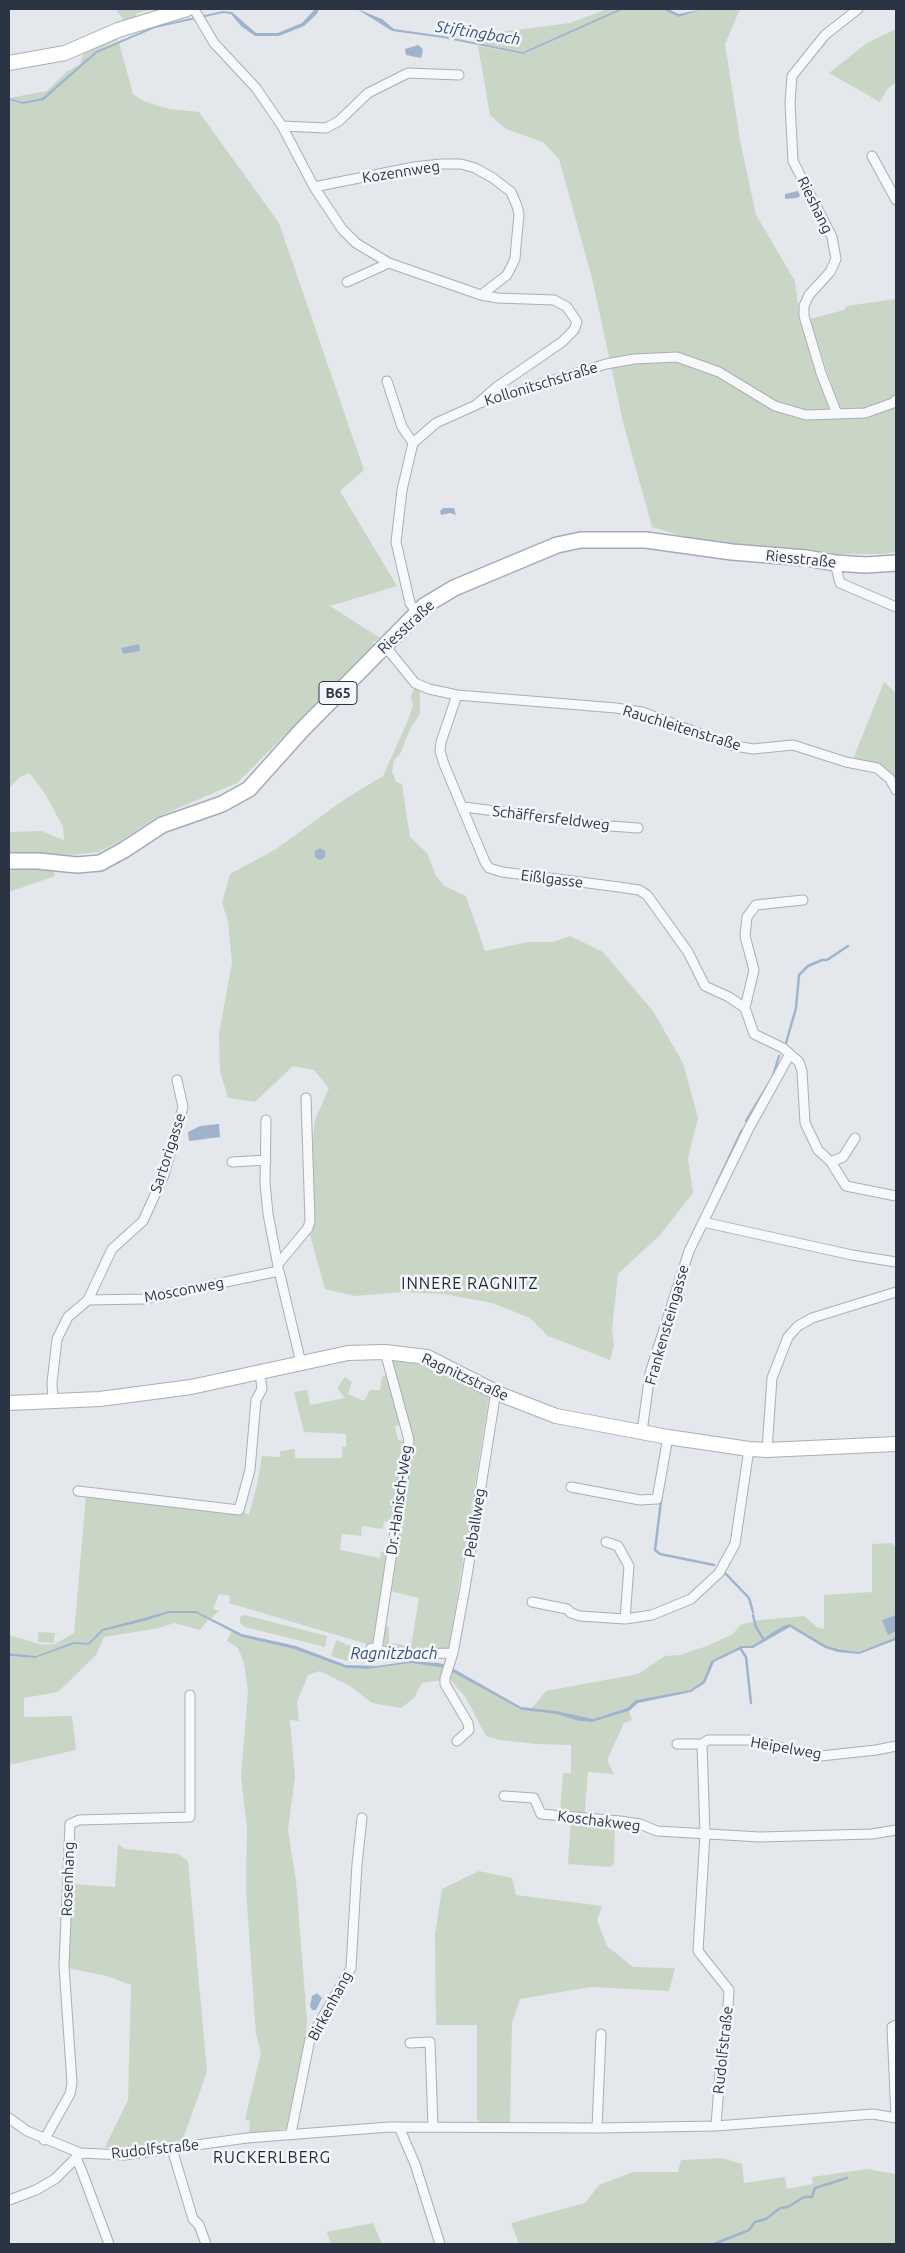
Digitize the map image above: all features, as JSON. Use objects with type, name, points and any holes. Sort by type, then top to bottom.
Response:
[{"type":"main road","points":[[9,62],[66,53],[118,30],[195,13]]},
{"type":"main road","name":"Riesstraße","points":[[9,861],[30,860],[77,865],[100,863],[162,826],[222,804],[249,789],[301,731],[417,613],[434,599],[470,580],[557,545],[581,540],[646,540],[732,552],[806,558],[835,563],[866,565],[896,563]]},
{"type":"main road","name":"Ragnitzstraße","points":[[9,1403],[100,1399],[182,1388],[348,1353],[385,1352],[427,1357],[496,1392],[556,1416],[668,1437],[767,1450],[896,1444]]},
{"type":"street","name":"Rieshang","points":[[837,414],[821,373],[804,316],[804,306],[809,295],[830,272],[836,259],[832,237],[793,161],[790,103],[792,76],[825,36],[858,9]]},
{"type":"street","name":"Kollonitschstraße","points":[[195,13],[214,43],[256,88],[282,126],[314,188],[342,229],[356,243],[389,263],[481,295],[498,298],[554,300],[567,307],[577,322],[574,330],[562,342],[498,386],[476,405]]},
{"type":"street","points":[[282,126],[326,128],[339,121],[368,93],[408,73],[459,75]]},
{"type":"street","points":[[872,156],[896,200]]},
{"type":"street","name":"Kozennweg","points":[[314,188],[414,167],[441,164],[461,164],[475,168],[493,178],[511,192],[517,206],[519,214],[516,246],[514,260],[507,275],[481,295]]},
{"type":"street","points":[[347,282],[389,263]]},
{"type":"street","name":"Kollonitschstraße","points":[[413,443],[436,423],[476,405],[606,364],[634,359],[677,357],[719,372],[775,406],[806,415],[837,414]]},
{"type":"street","points":[[387,381],[402,427],[413,443],[402,490],[396,542],[410,603],[417,613]]},
{"type":"street","points":[[837,414],[865,413],[896,400]]},
{"type":"street","points":[[835,563],[840,583],[896,607]]},
{"type":"street","name":"Rauchleitenstraße","points":[[385,646],[415,683],[429,689],[457,695],[616,708],[642,712],[730,745],[754,749],[793,744],[846,762],[877,768],[890,779],[896,790]]},
{"type":"street","name":"Eißlgasse","points":[[457,695],[441,742],[440,751],[485,862],[494,871],[639,890],[647,895],[688,952],[705,986],[745,1008]]},
{"type":"street","name":"Schäffersfeldweg","points":[[464,807],[638,828]]},
{"type":"street","points":[[803,900],[756,905],[747,917],[745,936],[754,970],[745,1008],[754,1034],[783,1048],[800,1062],[805,1123],[818,1150],[831,1162],[846,1186],[896,1196]]},
{"type":"street","name":"Frankensteingasse","points":[[642,1432],[650,1373],[688,1250],[749,1128],[790,1054]]},
{"type":"street","name":"Sartorigasse","points":[[53,1402],[52,1383],[57,1339],[68,1316],[88,1300],[112,1249],[143,1222],[164,1175],[183,1107],[177,1080]]},
{"type":"street","points":[[279,1268],[308,1228],[310,1221],[306,1098]]},
{"type":"street","points":[[266,1120],[268,1214],[301,1363]]},
{"type":"street","points":[[831,1162],[843,1157],[855,1138]]},
{"type":"street","points":[[232,1162],[266,1160]]},
{"type":"street","points":[[703,1222],[852,1255],[896,1262]]},
{"type":"street","name":"Mosconweg","points":[[88,1300],[143,1299],[279,1268]]},
{"type":"street","points":[[767,1450],[772,1378],[788,1337],[798,1326],[812,1318],[896,1292]]},
{"type":"street","name":"Dr.-Hanisch-Weg","points":[[385,1352],[408,1440],[374,1649],[412,1654],[453,1653]]},
{"type":"street","points":[[78,1491],[239,1510],[250,1470],[256,1400],[262,1389],[260,1373]]},
{"type":"street","name":"Peballweg","points":[[457,1741],[469,1730],[468,1723],[445,1684],[453,1653],[496,1392]]},
{"type":"street","points":[[571,1487],[640,1500],[657,1499],[668,1437]]},
{"type":"street","points":[[532,1602],[567,1608],[571,1613],[580,1616],[625,1619],[652,1615],[680,1606],[699,1593],[720,1573],[731,1554],[737,1535],[749,1449]]},
{"type":"street","points":[[606,1542],[618,1546],[629,1566],[625,1619]]},
{"type":"street","name":"Rosenhang","points":[[44,2140],[70,2094],[72,2083],[64,1966],[70,1824],[79,1820],[190,1817],[190,1695]]},
{"type":"street","name":"Heipelweg","points":[[677,1744],[702,1744],[708,1740],[748,1740],[821,1756],[896,1746]]},
{"type":"street","points":[[702,1744],[705,1834]]},
{"type":"street","name":"Koschakweg","points":[[504,1796],[534,1798],[541,1814],[620,1821],[640,1824],[657,1831],[760,1837],[813,1837],[872,1834],[896,1830]]},
{"type":"street","name":"Birkenhang","points":[[291,2133],[310,2039],[351,1968],[357,1864],[362,1818]]},
{"type":"street","name":"Rudolfstraße","points":[[705,1834],[698,1951],[728,1990],[726,2038],[720,2073],[716,2126]]},
{"type":"street","points":[[896,2025],[892,2027],[896,2118]]},
{"type":"street","points":[[597,2128],[600,2034]]},
{"type":"street","points":[[410,2043],[430,2042],[433,2127]]},
{"type":"street","name":"Rudolfstraße","points":[[9,2118],[27,2131],[78,2156],[124,2155],[291,2133],[398,2127],[597,2128],[716,2126],[873,2114],[896,2118]]},
{"type":"street","points":[[398,2127],[415,2164],[440,2244]]},
{"type":"street","points":[[172,2149],[175,2165],[192,2219],[199,2226],[206,2244]]},
{"type":"street","points":[[9,2200],[36,2190],[55,2179],[78,2156],[109,2244]]},
{"type":"green space","points":[[103,9],[150,9],[136,14],[136,17],[165,9],[125,22],[116,10]]},
{"type":"green space","points":[[607,9],[619,9],[523,52],[478,43],[476,35],[570,23]]},
{"type":"green space","points":[[624,9],[662,9],[679,17],[703,9],[740,9],[725,44],[740,140],[756,215],[795,281],[800,320],[831,411],[838,406],[810,319],[844,310],[847,306],[896,299],[896,552],[883,554],[835,554],[753,549],[682,536],[652,527],[623,422],[592,278],[559,159],[543,142],[506,129],[490,115],[478,46],[523,54]]},
{"type":"green space","points":[[896,29],[896,83],[888,88],[880,102],[829,73],[867,43]]},
{"type":"green space","points":[[118,38],[118,40],[96,51],[42,98],[22,102],[9,98],[47,91],[66,72],[80,64],[84,53]]},
{"type":"green space","points":[[119,43],[133,94],[143,101],[169,109],[199,112],[279,223],[364,470],[340,491],[397,586],[330,606],[380,638],[372,643],[376,644],[237,783],[155,818],[121,841],[98,852],[9,862],[9,832],[41,831],[64,840],[63,827],[44,792],[29,773],[20,777],[9,788],[9,100],[23,104],[44,100],[97,53]]},
{"type":"green space","points":[[884,682],[896,693],[896,783],[853,759]]},
{"type":"green space","points":[[414,688],[420,689],[420,714],[410,729],[400,754],[394,760],[392,772],[396,782],[402,784],[410,837],[427,853],[436,876],[444,886],[466,896],[485,951],[529,942],[553,942],[570,936],[603,952],[653,1011],[683,1063],[698,1118],[688,1158],[693,1193],[659,1236],[618,1274],[612,1329],[614,1345],[610,1360],[548,1336],[530,1318],[492,1303],[444,1294],[404,1292],[355,1296],[325,1289],[308,1228],[313,1185],[315,1120],[329,1088],[314,1070],[293,1066],[255,1102],[228,1098],[220,1071],[219,1033],[232,963],[228,921],[222,903],[230,874],[276,849],[345,799],[383,776],[409,718],[413,705],[411,697]]},
{"type":"green space","points":[[9,866],[53,868],[55,876],[9,892]]},
{"type":"green space","points":[[392,1358],[422,1363],[489,1397],[449,1648],[414,1652],[387,1649],[383,1643],[385,1623],[389,1628],[389,1643],[411,1646],[419,1598],[390,1591],[410,1458],[394,1378],[396,1369],[392,1366]]},
{"type":"green space","points":[[386,1375],[401,1423],[395,1427],[398,1440],[404,1441],[394,1519],[388,1522],[384,1521],[383,1529],[362,1526],[362,1536],[342,1534],[340,1550],[380,1558],[381,1551],[387,1553],[374,1641],[367,1644],[229,1603],[230,1596],[219,1594],[213,1609],[219,1611],[211,1618],[196,1611],[169,1611],[102,1629],[88,1643],[73,1642],[36,1656],[9,1653],[9,1635],[43,1645],[55,1644],[74,1633],[86,1496],[239,1510],[249,1515],[262,1456],[280,1457],[280,1451],[295,1449],[295,1458],[342,1458],[342,1447],[346,1447],[346,1434],[304,1432],[294,1392],[307,1390],[310,1405],[345,1398],[337,1388],[345,1377],[352,1382],[348,1394],[364,1401],[370,1390],[380,1390],[382,1377]]},
{"type":"green space","points":[[892,1543],[896,1549],[896,1637],[859,1652],[827,1646],[790,1624],[752,1646],[741,1646],[711,1661],[703,1681],[690,1690],[636,1700],[627,1708],[593,1719],[531,1709],[546,1691],[638,1674],[665,1656],[680,1655],[707,1646],[733,1634],[740,1625],[760,1620],[804,1616],[817,1627],[824,1629],[824,1595],[872,1592],[872,1544]]},
{"type":"green space","points":[[169,1613],[196,1613],[209,1619],[200,1630],[174,1623],[159,1628],[104,1637],[96,1655],[58,1692],[24,1698],[24,1717],[72,1716],[76,1750],[9,1765],[9,1656],[35,1658],[74,1644],[89,1645],[103,1631]]},
{"type":"green space","points":[[245,1615],[327,1636],[325,1647],[245,1627],[240,1623],[240,1617]]},
{"type":"green space","points":[[232,1631],[242,1637],[294,1649],[346,1668],[368,1669],[411,1663],[445,1668],[522,1710],[556,1714],[579,1721],[592,1722],[629,1711],[632,1720],[624,1723],[607,1760],[614,1774],[588,1772],[584,1821],[615,1824],[614,1864],[610,1867],[568,1864],[571,1821],[560,1812],[563,1773],[571,1773],[571,1745],[537,1744],[500,1740],[486,1736],[466,1698],[450,1679],[422,1683],[414,1698],[401,1708],[372,1703],[350,1686],[320,1671],[308,1675],[297,1702],[299,1721],[290,1720],[295,1777],[288,1830],[296,1881],[307,2020],[306,2035],[289,2128],[249,2134],[250,2121],[245,2119],[261,2053],[256,2034],[246,1890],[247,1829],[241,1776],[248,1691],[244,1663],[238,1648],[227,1641]]},
{"type":"green space","points":[[38,1632],[55,1633],[54,1643],[38,1642]]},
{"type":"green space","points":[[336,1640],[351,1646],[347,1661],[331,1656]]},
{"type":"green space","points":[[118,1844],[125,1849],[178,1854],[188,1861],[207,2072],[181,2144],[130,2149],[105,2147],[128,2100],[131,1985],[107,1976],[67,1968],[71,1884],[115,1887]]},
{"type":"green space","points":[[479,1871],[512,1878],[516,1895],[602,1906],[597,1920],[607,1946],[633,1967],[675,1968],[669,1991],[591,1987],[520,1999],[512,2023],[510,2124],[481,2123],[477,2119],[477,2025],[436,2025],[435,1934],[442,1889]]},
{"type":"green space","points":[[722,2158],[742,2164],[744,2183],[785,2177],[787,2189],[813,2184],[812,2177],[867,2169],[896,2174],[896,2244],[519,2244],[511,2223],[585,2203],[599,2185],[633,2172],[678,2172],[681,2160]]},
{"type":"green space","points":[[373,2223],[382,2244],[331,2244],[327,2232]]},
{"type":"water","points":[[315,9],[319,9],[317,14],[304,26],[279,36],[255,36],[241,26],[231,14],[223,13],[155,28],[97,53],[44,100],[23,104],[9,100],[9,98],[22,102],[42,98],[96,51],[155,26],[223,11],[232,12],[256,33],[278,33],[302,23]]},
{"type":"water","name":"Stiftingbach","points":[[357,9],[382,19],[394,29],[443,36],[523,52],[619,9],[624,9],[523,54],[443,38],[392,31]]},
{"type":"water","points":[[662,9],[668,9],[679,14],[703,9],[679,17]]},
{"type":"water","points":[[418,45],[423,51],[421,58],[406,55],[405,49]]},
{"type":"water","points":[[798,191],[800,196],[797,198],[785,199],[785,194]]},
{"type":"water","points":[[443,508],[454,508],[456,515],[450,513],[441,515],[440,511]]},
{"type":"water","points":[[139,644],[140,651],[123,654],[121,648]]},
{"type":"water","points":[[318,849],[322,849],[325,854],[324,858],[318,859],[315,856],[315,852]]},
{"type":"water","points":[[219,1124],[220,1137],[189,1141],[188,1132],[200,1126]]},
{"type":"water","name":"Ragnitzbach","points":[[169,1611],[196,1611],[242,1634],[296,1646],[346,1665],[377,1666],[411,1661],[447,1665],[521,1707],[556,1711],[593,1719],[627,1708],[636,1700],[690,1690],[703,1681],[711,1661],[741,1646],[752,1646],[783,1626],[790,1624],[827,1646],[839,1649],[859,1652],[896,1637],[896,1640],[859,1654],[838,1652],[825,1648],[790,1627],[753,1648],[743,1648],[714,1662],[705,1683],[691,1692],[638,1703],[629,1711],[592,1722],[579,1721],[556,1714],[522,1710],[445,1668],[411,1663],[368,1669],[346,1668],[294,1649],[242,1637],[196,1613],[169,1613],[103,1631],[89,1645],[74,1644],[35,1658],[9,1656],[9,1653],[36,1656],[73,1642],[88,1643],[102,1629]]},
{"type":"water","points":[[896,1615],[896,1631],[888,1635],[882,1620]]},
{"type":"water","points":[[317,1993],[322,1998],[316,2010],[312,2010],[310,2006],[312,1996]]},
{"type":"waterway","points":[[786,1043],[796,1008],[799,975],[808,966],[822,960],[827,960],[848,946]]},
{"type":"waterway","points":[[773,1076],[779,1056]]},
{"type":"waterway","points":[[746,1121],[771,1080]]},
{"type":"waterway","points":[[716,1185],[742,1130]]},
{"type":"waterway","points":[[681,1286],[684,1299]]},
{"type":"waterway","points":[[662,1493],[655,1550],[660,1554],[714,1565]]},
{"type":"waterway","points":[[726,1574],[749,1598],[753,1612]]},
{"type":"waterway","points":[[753,1615],[756,1627],[764,1640]]},
{"type":"waterway","points":[[740,1648],[746,1657],[751,1703]]},
{"type":"waterway","points":[[714,2244],[749,2230],[755,2222],[766,2219],[780,2208],[788,2207],[804,2197],[812,2197],[815,2188],[847,2178]]},
{"type":"district","name":"INNERE RAGNITZ","points":[[470,1284]]},
{"type":"district","name":"RUCKERLBERG","points":[[272,2158]]}]
